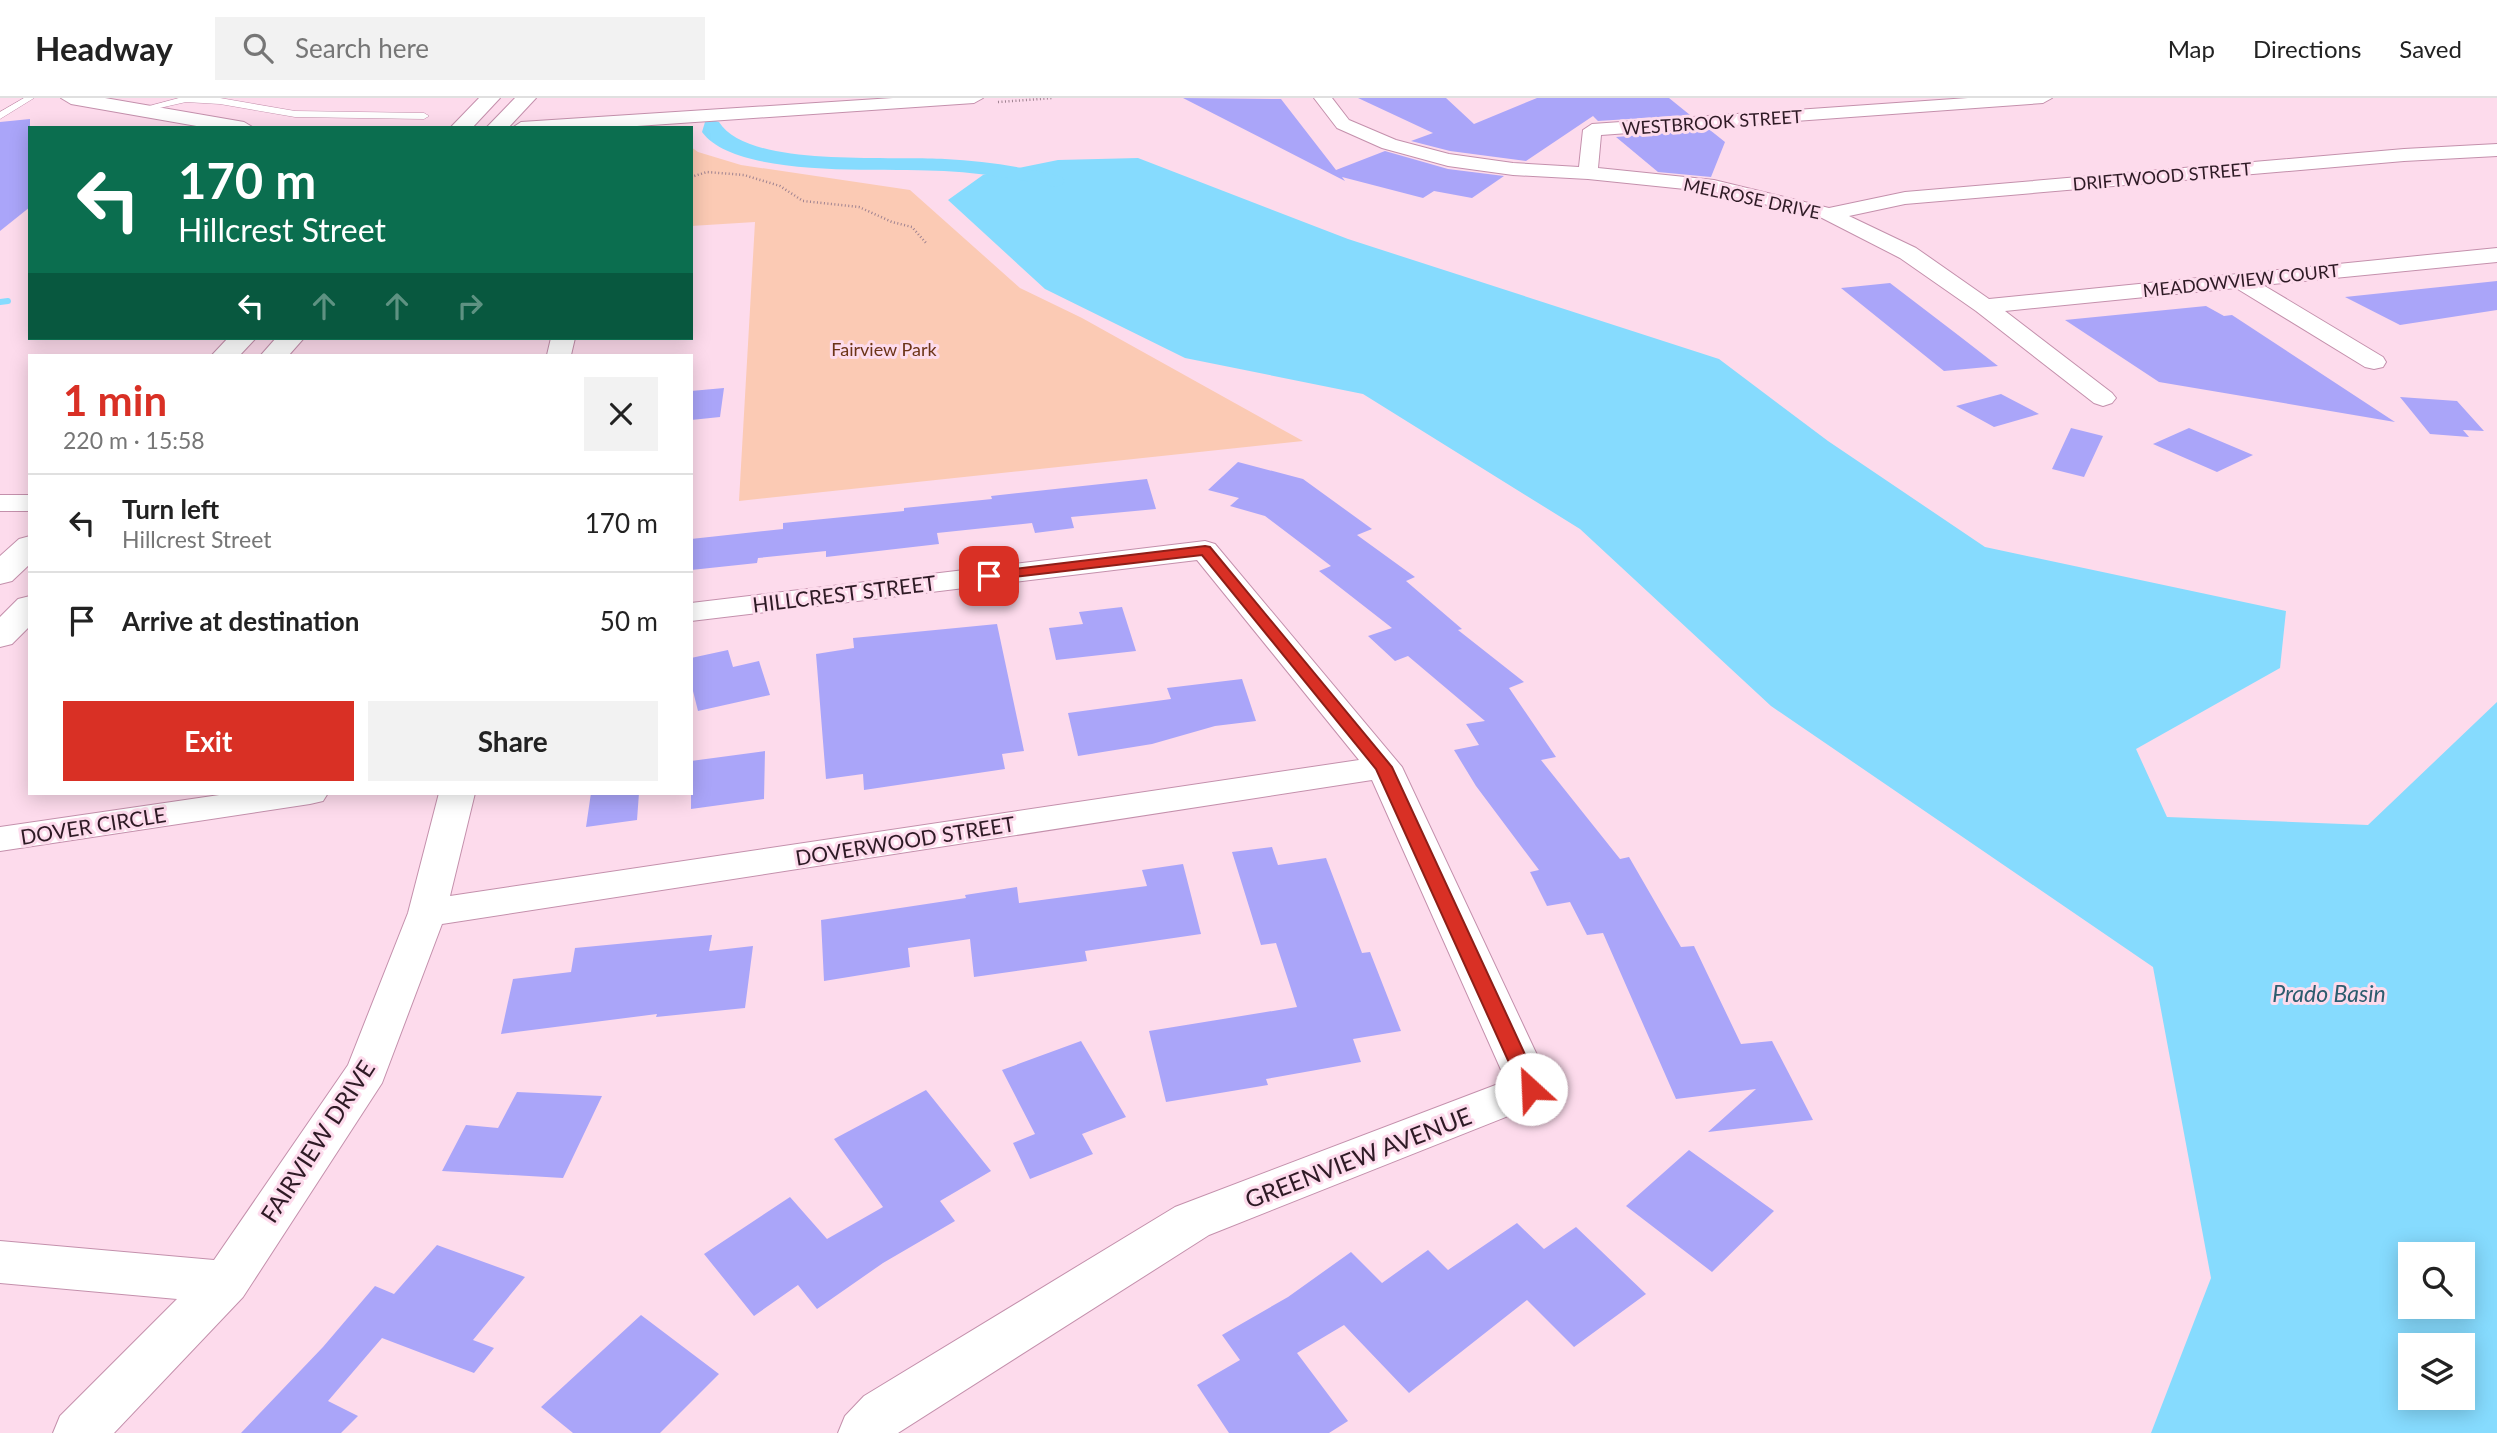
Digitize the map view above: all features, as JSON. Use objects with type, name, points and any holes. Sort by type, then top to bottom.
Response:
[{"type":"main road","points":[[71,98],[233,126]]},
{"type":"main road","points":[[462,126],[490,98]]},
{"type":"main road","points":[[498,126],[526,98]]},
{"type":"main road","points":[[226,354],[241,340]]},
{"type":"main road","points":[[275,354],[290,340]]},
{"type":"main road","points":[[0,574],[28,547]]},
{"type":"main road","points":[[0,637],[28,608]]},
{"type":"street","points":[[584,126],[648,124],[974,98]]},
{"type":"street","name":"MELROSE DRIVE","points":[[1323,98],[1343,124],[1389,144],[1448,160],[1513,169],[1588,173],[1714,186],[1829,214],[1908,253],[1984,306],[2103,398]]},
{"type":"street","name":"WESTBROOK STREET","points":[[1588,173],[1592,130],[2043,98]]},
{"type":"street","name":"DRIFTWOOD STREET","points":[[1829,214],[1905,198],[2404,155],[2497,150]]},
{"type":"street","name":"MEADOWVIEW COURT","points":[[1984,306],[2497,255]]},
{"type":"street","points":[[2239,280],[2374,362]]},
{"type":"street","points":[[0,503],[28,503]]},
{"type":"street","name":"HILLCREST STREET","points":[[693,612],[1205,550]]},
{"type":"street","name":"GREENVIEW AVENUE","points":[[864,1433],[883,1413],[1192,1221],[1531,1089],[1384,767],[1205,550]]},
{"type":"street","name":"DOVERWOOD STREET","points":[[427,913],[1384,767]]},
{"type":"street","name":"DOVER CIRCLE","points":[[0,839],[297,795]]},
{"type":"street","name":"FAIRVIEW DRIVE","points":[[79,1433],[226,1282],[367,1071],[427,913],[456,795]]},
{"type":"street","points":[[0,1262],[226,1282]]},
{"type":"lane","points":[[0,116],[30,98]]},
{"type":"lane","points":[[142,109],[186,99],[220,101],[285,113],[349,117],[424,116]]},
{"type":"lane","points":[[337,126],[349,117]]},
{"type":"path","points":[[693,176],[707,172],[744,176],[780,186],[803,201],[859,207],[892,222],[912,227],[926,243]]},
{"type":"green space","name":"Fairview Park","points":[[693,148],[741,165],[910,190],[1020,288],[1082,318],[1303,441],[739,501],[755,222],[693,226]]},
{"type":"water","name":"Prado Basin","points":[[1138,158],[1348,239],[1719,359],[1828,441],[1985,547],[2286,611],[2280,668],[2136,749],[2167,817],[2368,825],[2497,702],[2497,1433],[2151,1433],[2211,1278],[2153,967],[1771,706],[1580,529],[1363,394],[1185,358],[1045,289],[948,200],[983,175],[1058,160]]},
{"type":"building","points":[[1183,98],[1281,99],[1336,170],[1385,151],[1448,169],[1504,176],[1472,198],[1434,191],[1423,198],[1342,177],[1345,181]]},
{"type":"building","points":[[1358,98],[1446,98],[1474,124],[1537,98],[1669,98],[1690,115],[1598,121],[1593,116],[1526,161],[1450,151],[1411,141],[1433,133]]},
{"type":"building","points":[[30,119],[28,209],[0,231],[0,122]]},
{"type":"building","points":[[1710,130],[1725,142],[1711,177],[1658,172],[1616,137]]},
{"type":"building","points":[[2497,281],[2497,310],[2400,325],[2345,297]]},
{"type":"building","points":[[1890,283],[1998,366],[1944,371],[1841,288]]},
{"type":"building","points":[[2206,306],[2224,316],[2232,315],[2395,422],[2159,382],[2065,320]]},
{"type":"building","points":[[724,388],[720,417],[693,420],[693,391]]},
{"type":"building","points":[[2001,394],[2039,414],[1994,427],[1956,406]]},
{"type":"building","points":[[2400,397],[2457,401],[2484,431],[2463,430],[2469,437],[2430,434]]},
{"type":"building","points":[[2071,428],[2103,436],[2084,477],[2052,469]]},
{"type":"building","points":[[2189,428],[2253,455],[2217,472],[2153,444]]},
{"type":"building","points":[[1238,462],[1303,479],[1372,529],[1357,535],[1415,577],[1406,581],[1462,629],[1458,630],[1524,682],[1509,688],[1556,757],[1541,760],[1620,859],[1629,857],[1681,947],[1694,946],[1741,1044],[1772,1041],[1813,1120],[1708,1132],[1756,1089],[1676,1099],[1603,933],[1587,935],[1570,902],[1547,906],[1530,872],[1539,870],[1476,786],[1454,750],[1479,745],[1466,724],[1485,721],[1408,656],[1395,661],[1368,636],[1392,628],[1319,571],[1331,566],[1265,516],[1230,506],[1239,498],[1208,490]]},
{"type":"building","points":[[1147,479],[1156,509],[1071,517],[1074,528],[1035,533],[1032,523],[937,533],[939,544],[826,557],[826,551],[758,558],[757,563],[693,570],[693,539],[783,529],[783,523],[992,499],[991,496]]},
{"type":"building","points":[[1122,607],[1136,651],[1056,660],[1049,628],[1083,624],[1079,612]]},
{"type":"building","points":[[997,624],[1024,751],[1002,754],[1005,769],[864,790],[863,774],[826,779],[816,654],[854,648],[853,638]]},
{"type":"building","points":[[728,650],[733,667],[759,661],[770,695],[698,711],[693,691],[693,658]]},
{"type":"building","points":[[1242,679],[1256,721],[1215,726],[1152,744],[1078,756],[1068,713],[1171,699],[1167,688]]},
{"type":"building","points":[[765,751],[764,799],[691,809],[693,761]]},
{"type":"building","points":[[591,795],[639,795],[637,820],[586,827]]},
{"type":"building","points":[[1272,847],[1278,865],[1326,858],[1362,953],[1370,952],[1401,1031],[1353,1039],[1361,1062],[1266,1079],[1268,1085],[1166,1102],[1149,1031],[1297,1007],[1276,943],[1261,945],[1232,852]]},
{"type":"building","points":[[1183,864],[1201,934],[1085,951],[1087,961],[974,977],[970,939],[908,948],[910,967],[824,981],[821,920],[966,898],[965,895],[1017,887],[1019,903],[1147,886],[1142,870]]},
{"type":"building","points":[[712,935],[709,951],[753,946],[745,1008],[656,1017],[657,1014],[501,1034],[513,979],[571,972],[575,948]]},
{"type":"building","points":[[1081,1041],[1126,1117],[1082,1134],[1093,1154],[1030,1179],[1013,1143],[1035,1134],[1002,1070]]},
{"type":"building","points":[[926,1090],[991,1171],[940,1201],[955,1221],[883,1263],[817,1309],[798,1285],[754,1316],[704,1254],[790,1197],[827,1239],[883,1207],[834,1139]]},
{"type":"building","points":[[517,1092],[602,1096],[563,1178],[442,1171],[466,1125],[498,1128]]},
{"type":"building","points":[[1689,1150],[1774,1211],[1712,1272],[1626,1206]]},
{"type":"building","points":[[1517,1223],[1544,1249],[1576,1227],[1646,1294],[1574,1347],[1527,1300],[1409,1393],[1344,1325],[1297,1353],[1348,1421],[1329,1433],[1229,1433],[1197,1385],[1240,1360],[1222,1335],[1288,1297],[1351,1252],[1382,1283],[1428,1250],[1448,1270]]},
{"type":"building","points":[[437,1245],[525,1277],[473,1340],[494,1348],[474,1373],[382,1338],[328,1401],[358,1416],[341,1433],[241,1433],[323,1347],[375,1286],[394,1294]]},
{"type":"building","points":[[641,1315],[719,1374],[660,1433],[573,1433],[541,1407]]},
{"type":"waterway","points":[[712,126],[712,132],[731,144],[785,159],[948,165],[1055,181]]},
{"type":"waterway","points":[[0,302],[8,301]]},
{"type":"route","points":[[989,576],[1205,550],[1384,767],[1531,1089]]}]
